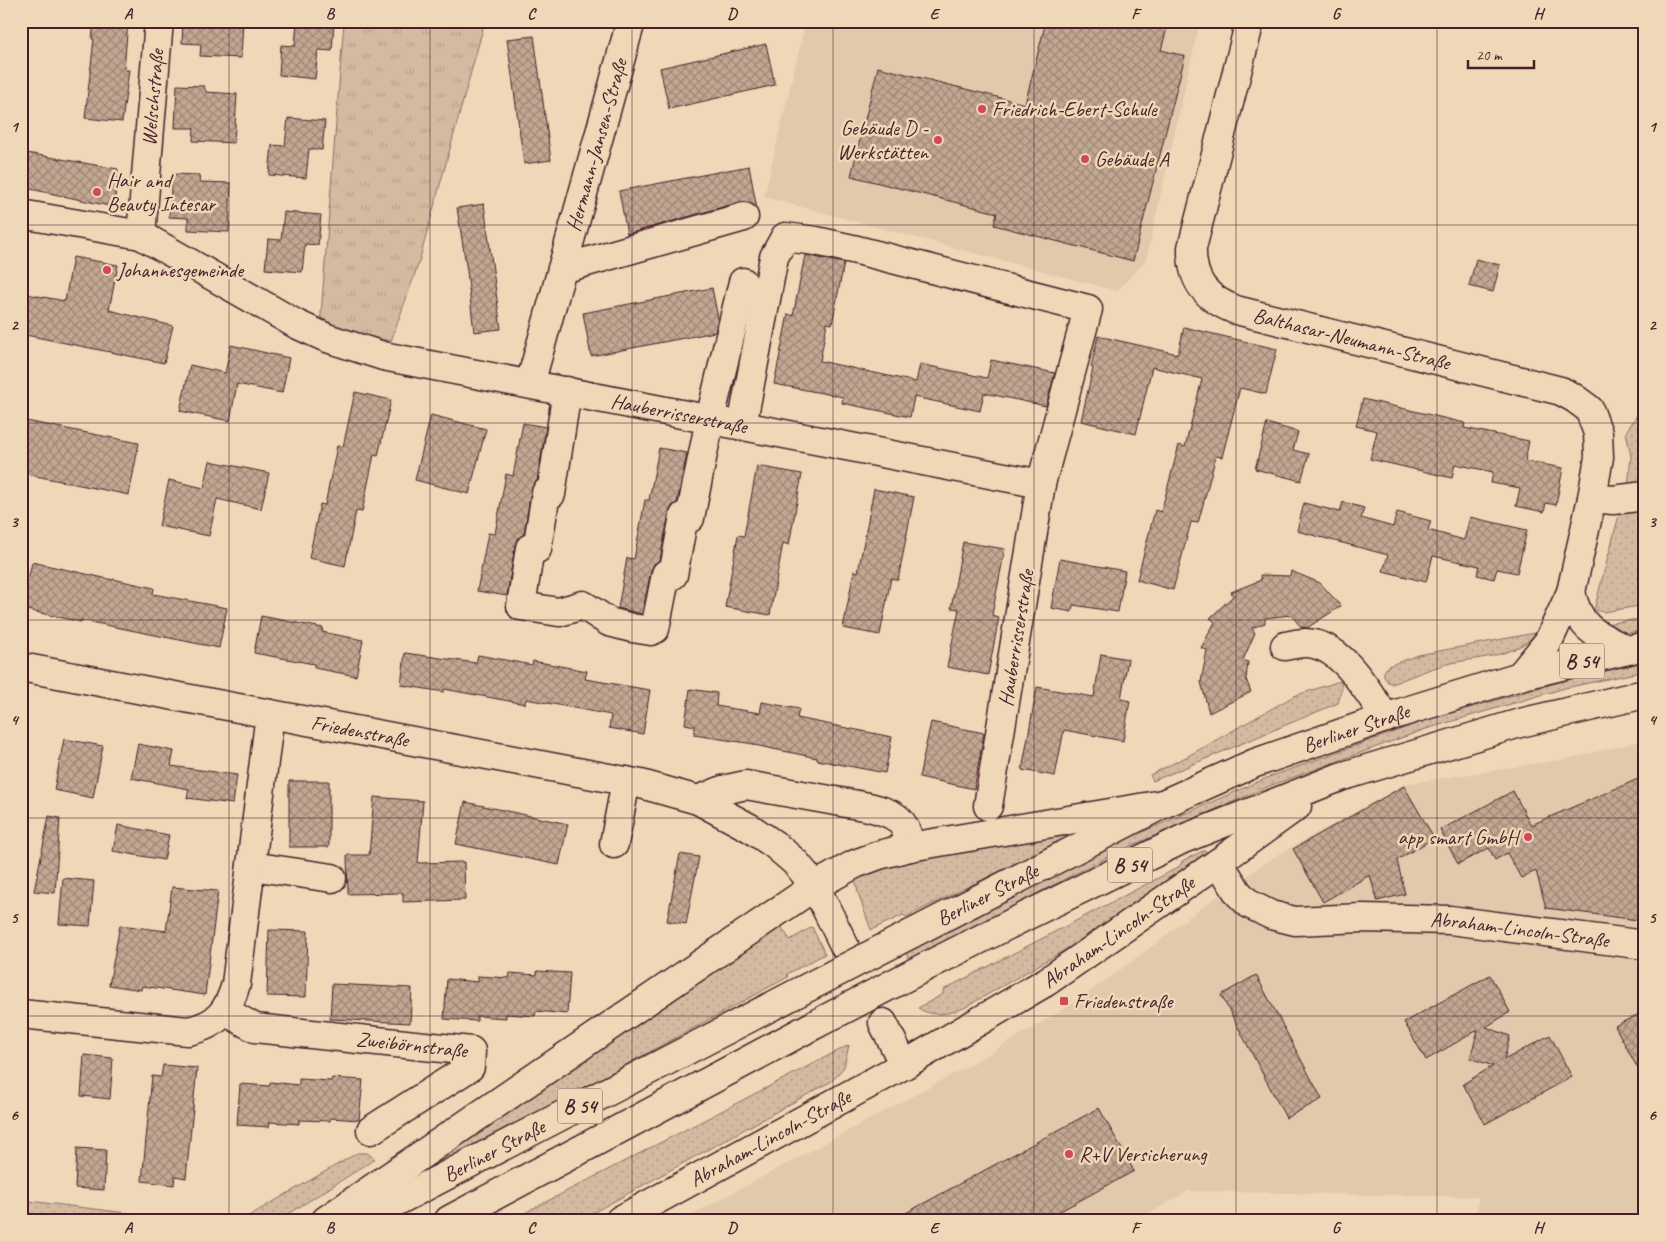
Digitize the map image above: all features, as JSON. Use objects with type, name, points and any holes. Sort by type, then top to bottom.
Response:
[{"type":"street","name":"Welschstraße","points":[[141,235],[160,21]]},
{"type":"street","name":"Hermann-Jansen-Straße","points":[[530,384],[631,21]]},
{"type":"street","name":"Balthasar-Neumann-Straße","points":[[1250,21],[1192,248],[1193,268],[1197,279],[1204,289],[1212,298],[1236,310],[1561,391],[1574,398],[1589,410],[1598,433],[1598,457],[1592,498],[1571,592],[1548,642],[1520,676]]},
{"type":"street","name":"Hauberrisserstraße","points":[[21,214],[141,235],[296,324],[327,338],[383,356],[1041,484],[988,806]]},
{"type":"street","name":"Hermann-Jansen-Straße","points":[[562,269],[744,217]]},
{"type":"street","points":[[742,426],[774,257],[785,237],[816,240],[1088,309],[1041,484]]},
{"type":"street","points":[[567,392],[551,494],[546,493],[536,549],[530,548],[521,606],[559,612],[583,605],[609,622],[652,631],[655,629],[666,574],[674,575],[684,516],[690,518],[710,420],[743,282]]},
{"type":"street","points":[[1592,498],[1613,500],[1645,496]]},
{"type":"street","points":[[1571,592],[1580,619],[1584,623],[1597,634],[1636,648]]},
{"type":"street","points":[[1285,646],[1305,642],[1326,647],[1339,656],[1386,718]]},
{"type":"street","name":"Berliner Straße","points":[[360,1220],[1163,804],[1255,763],[1386,718],[1520,676],[1636,648]]},
{"type":"street","name":"Friedenstraße","points":[[21,668],[626,781],[698,800],[750,828],[775,845],[796,863],[815,886],[845,947]]},
{"type":"street","name":"Berliner Straße","points":[[449,1220],[927,966],[1183,839],[1340,777],[1520,723],[1645,694]]},
{"type":"street","points":[[21,1014],[188,1032],[203,1028],[212,1023],[225,1010],[236,984],[270,714]]},
{"type":"street","points":[[1219,862],[1275,820],[1340,777]]},
{"type":"street","points":[[614,844],[626,781]]},
{"type":"street","points":[[698,800],[723,790],[746,785],[869,807],[897,817],[904,825],[910,847]]},
{"type":"street","points":[[326,1220],[815,886],[855,864],[879,855],[910,847],[1163,804]]},
{"type":"street","name":"Abraham-Lincoln-Straße","points":[[620,1220],[904,1066],[1046,982],[1219,862],[1238,893],[1249,904],[1271,915],[1295,921],[1362,918],[1450,920],[1645,945]]},
{"type":"street","points":[[251,866],[332,878]]},
{"type":"street","name":"Zweibörnstraße","points":[[225,1010],[255,1028],[471,1052],[470,1067],[371,1130]]},
{"type":"street","points":[[883,1023],[904,1066]]},
{"type":"shaded area","name":"Friedrich-Ebert-Schule","points":[[806,21],[1200,21],[1146,260],[1117,291],[764,197]]},
{"type":"shaded area","points":[[1645,740],[1645,1220],[1476,1220],[1479,1197],[1188,1191],[1138,1220],[682,1220],[961,1070],[1076,1002],[1190,916],[1274,857],[1405,784],[1567,759]]},
{"type":"green space","points":[[344,21],[485,21],[418,265],[391,341],[320,327]]},
{"type":"green space","points":[[1645,403],[1645,485],[1628,487],[1631,456],[1626,432]]},
{"type":"green space","points":[[1645,507],[1645,605],[1604,612],[1594,610],[1620,511]]},
{"type":"green space","points":[[1645,618],[1645,630],[1626,633],[1605,624]]},
{"type":"green space","points":[[1535,633],[1528,641],[1507,652],[1447,664],[1392,684],[1384,677],[1384,672],[1388,666],[1418,655]]},
{"type":"green space","points":[[1645,662],[1645,671],[1565,688],[1426,729],[1272,785],[1119,851],[909,960],[905,951],[1117,843],[1269,777],[1427,720],[1563,681]]},
{"type":"green space","points":[[1340,681],[1342,687],[1338,703],[1153,781],[1150,775],[1188,756],[1294,696]]},
{"type":"green space","points":[[1082,831],[906,917],[903,915],[871,930],[858,893],[855,877],[915,858]]},
{"type":"green space","points":[[1205,850],[1207,855],[1130,908],[1070,947],[964,1008],[935,1014],[918,1008],[943,994],[943,990],[1164,875],[1180,866],[1182,861]]},
{"type":"green space","points":[[779,923],[790,940],[812,927],[825,954],[787,974],[788,977],[409,1182],[408,1179]]},
{"type":"green space","points":[[849,1045],[844,1067],[832,1081],[580,1220],[511,1220]]},
{"type":"green space","points":[[357,1153],[367,1153],[375,1159],[279,1220],[242,1220]]},
{"type":"green space","points":[[21,1200],[184,1220],[21,1220]]},
{"type":"building","points":[[94,21],[128,21],[124,70],[129,70],[122,122],[85,118],[94,39],[92,39]]},
{"type":"building","points":[[183,21],[243,21],[241,58],[200,56],[201,44],[182,43]]},
{"type":"building","points":[[297,21],[334,21],[332,51],[318,50],[315,79],[279,75],[281,45],[295,46]]},
{"type":"building","name":"Gebäude A","points":[[1046,21],[1169,21],[1161,50],[1185,56],[1133,261],[994,225],[997,213],[851,176],[878,67],[1025,104]]},
{"type":"building","points":[[534,36],[551,160],[524,164],[507,39]]},
{"type":"building","points":[[766,44],[775,85],[669,109],[660,68]]},
{"type":"building","points":[[177,85],[204,86],[206,92],[237,94],[234,143],[193,141],[194,128],[175,128]]},
{"type":"building","points":[[288,118],[325,121],[322,150],[309,149],[306,178],[269,175],[272,145],[285,146]]},
{"type":"building","points":[[21,152],[118,169],[114,207],[21,187]]},
{"type":"building","points":[[749,166],[757,209],[748,202],[740,202],[627,234],[619,191]]},
{"type":"building","points":[[172,174],[199,175],[200,182],[231,183],[229,232],[188,230],[188,218],[169,217]]},
{"type":"building","points":[[484,204],[501,329],[474,332],[457,208]]},
{"type":"building","points":[[284,212],[321,215],[318,245],[305,244],[302,272],[265,269],[268,239],[281,240]]},
{"type":"building","points":[[805,255],[844,263],[832,324],[827,323],[820,361],[916,382],[920,364],[987,378],[991,360],[1055,373],[1046,406],[984,393],[980,411],[914,397],[910,417],[842,403],[843,397],[774,384],[788,314],[793,316]]},
{"type":"building","points":[[73,257],[118,265],[109,310],[173,326],[164,363],[21,334],[21,293],[65,301]]},
{"type":"building","points":[[1476,259],[1500,265],[1493,292],[1469,286]]},
{"type":"building","points":[[712,288],[718,318],[715,332],[591,356],[583,313]]},
{"type":"building","points":[[1184,327],[1277,349],[1266,394],[1240,388],[1222,457],[1216,456],[1198,523],[1191,522],[1173,590],[1137,580],[1155,510],[1161,512],[1179,445],[1185,447],[1202,379],[1152,367],[1136,434],[1081,421],[1098,336],[1178,354]]},
{"type":"building","points":[[231,345],[289,358],[282,393],[237,384],[230,421],[180,411],[190,365],[225,373]]},
{"type":"building","points":[[355,392],[391,400],[378,456],[374,455],[362,512],[356,511],[345,566],[309,558],[320,504],[325,505],[337,446],[343,447]]},
{"type":"building","points":[[1363,399],[1465,423],[1464,428],[1529,441],[1525,461],[1563,468],[1556,505],[1546,503],[1544,512],[1516,506],[1520,488],[1491,483],[1493,472],[1455,464],[1452,478],[1370,459],[1377,431],[1356,426]]},
{"type":"building","points":[[431,415],[486,429],[469,494],[415,480]]},
{"type":"building","points":[[21,420],[139,443],[129,495],[21,473]]},
{"type":"building","points":[[523,423],[546,427],[537,481],[534,483],[531,491],[524,534],[518,539],[515,546],[507,596],[477,591],[488,533],[495,534],[506,474],[513,476]]},
{"type":"building","points":[[1267,423],[1298,432],[1293,450],[1309,454],[1301,481],[1255,469]]},
{"type":"building","points":[[659,448],[687,453],[677,503],[672,506],[669,513],[660,560],[654,564],[651,571],[642,614],[618,608],[627,558],[634,559],[645,500],[649,500]]},
{"type":"building","points":[[210,461],[269,473],[261,509],[217,499],[209,536],[159,526],[169,480],[204,488]]},
{"type":"building","points":[[757,466],[802,474],[789,545],[783,543],[770,615],[725,607],[738,535],[744,536]]},
{"type":"building","points":[[874,489],[914,497],[898,580],[891,578],[880,635],[843,628],[854,571],[858,572]]},
{"type":"building","points":[[1343,502],[1364,508],[1361,518],[1393,527],[1397,512],[1431,521],[1428,530],[1464,540],[1470,517],[1527,530],[1517,573],[1497,569],[1494,579],[1477,575],[1479,566],[1433,556],[1426,582],[1383,571],[1388,555],[1297,531],[1304,503],[1340,512]]},
{"type":"building","points":[[963,542],[1005,549],[992,615],[999,617],[988,675],[947,667],[959,609],[951,608]]},
{"type":"building","points":[[1060,559],[1125,571],[1118,612],[1073,605],[1072,612],[1051,608]]},
{"type":"building","points":[[32,562],[154,588],[153,594],[227,608],[219,648],[22,609]]},
{"type":"building","points":[[1291,571],[1320,583],[1341,606],[1307,628],[1301,627],[1291,615],[1265,618],[1265,623],[1252,628],[1255,633],[1243,660],[1248,662],[1246,679],[1251,692],[1209,713],[1201,682],[1207,650],[1201,648],[1215,622],[1210,618],[1233,596],[1231,592],[1261,580],[1260,575],[1290,576]]},
{"type":"building","points":[[261,616],[323,628],[322,632],[363,640],[356,676],[314,668],[314,664],[254,653]]},
{"type":"building","points":[[405,653],[476,663],[478,655],[532,665],[533,661],[587,671],[585,679],[650,690],[643,734],[609,728],[611,715],[526,699],[525,704],[444,689],[444,692],[401,685]]},
{"type":"building","points":[[1101,654],[1128,659],[1121,699],[1130,701],[1123,741],[1064,730],[1055,776],[1022,770],[1037,687],[1094,697]]},
{"type":"building","points":[[690,689],[717,693],[716,706],[760,713],[762,702],[799,709],[797,718],[892,737],[885,773],[817,760],[817,758],[754,744],[694,735],[695,726],[685,724]]},
{"type":"building","points":[[931,722],[984,733],[974,789],[919,777]]},
{"type":"building","points":[[64,739],[103,746],[93,798],[54,790]]},
{"type":"building","points":[[138,744],[174,751],[171,766],[237,775],[233,804],[187,798],[189,789],[131,778]]},
{"type":"building","points":[[1645,776],[1645,921],[1546,908],[1536,871],[1521,878],[1507,853],[1495,860],[1489,848],[1458,864],[1440,830],[1513,791],[1531,825]]},
{"type":"building","points":[[289,781],[329,781],[329,847],[289,847]]},
{"type":"building","points":[[1404,786],[1434,838],[1397,860],[1405,894],[1377,901],[1370,875],[1323,902],[1293,849]]},
{"type":"building","points":[[374,797],[423,801],[418,863],[464,862],[465,900],[403,902],[403,893],[348,894],[347,855],[369,855]]},
{"type":"building","points":[[465,802],[568,824],[559,865],[456,844]]},
{"type":"building","points":[[49,816],[60,818],[55,893],[34,891]]},
{"type":"building","points":[[118,825],[169,835],[164,860],[113,851]]},
{"type":"building","points":[[680,854],[699,857],[686,924],[667,921]]},
{"type":"building","points":[[63,878],[94,881],[90,926],[59,924]]},
{"type":"building","points":[[172,887],[218,891],[205,995],[142,986],[141,990],[109,985],[120,925],[166,931]]},
{"type":"building","points":[[269,930],[308,931],[306,997],[267,996]]},
{"type":"building","points":[[537,971],[570,973],[567,1014],[536,1011],[535,1016],[506,1014],[506,1018],[477,1016],[477,1021],[444,1019],[447,979],[478,982],[478,976],[509,978],[510,973],[537,975]]},
{"type":"building","points":[[1256,975],[1322,1099],[1286,1118],[1221,995]]},
{"type":"building","points":[[1490,975],[1510,1012],[1486,1027],[1510,1036],[1504,1060],[1550,1035],[1572,1077],[1485,1124],[1463,1084],[1493,1066],[1470,1058],[1478,1030],[1426,1060],[1404,1022]]},
{"type":"building","points":[[332,984],[412,988],[410,1023],[330,1019]]},
{"type":"building","points":[[1645,1011],[1645,1082],[1615,1026]]},
{"type":"building","points":[[84,1055],[113,1058],[110,1099],[81,1096]]},
{"type":"building","points":[[163,1065],[197,1068],[186,1178],[175,1176],[174,1185],[142,1181],[152,1076],[161,1077]]},
{"type":"building","points":[[332,1078],[363,1080],[359,1120],[330,1118],[330,1121],[299,1120],[299,1124],[270,1122],[269,1127],[237,1125],[240,1084],[270,1086],[270,1082],[299,1085],[299,1079],[331,1081]]},
{"type":"building","name":"R+V Versicherung","points":[[1099,1108],[1134,1171],[1044,1220],[893,1220]]},
{"type":"building","points":[[77,1148],[106,1150],[104,1190],[75,1188]]},
{"type":"tunnel","points":[[845,947],[883,1023]]},
{"type":"place","name":"Friedrich-Ebert-Schule","points":[[982,109]]},
{"type":"place","name":"Gebäude D - Werkstätten","points":[[938,140]]},
{"type":"place","name":"Gebäude A","points":[[1085,159]]},
{"type":"place","name":"Hair and Beauty Intesar","points":[[97,192]]},
{"type":"place","name":"Johannesgemeinde","points":[[107,270]]},
{"type":"place","name":"app smart GmbH","points":[[1528,837]]},
{"type":"place","name":"Friedenstraße","points":[[1064,1001]]},
{"type":"place","name":"R+V Versicherung","points":[[1069,1154]]}]
